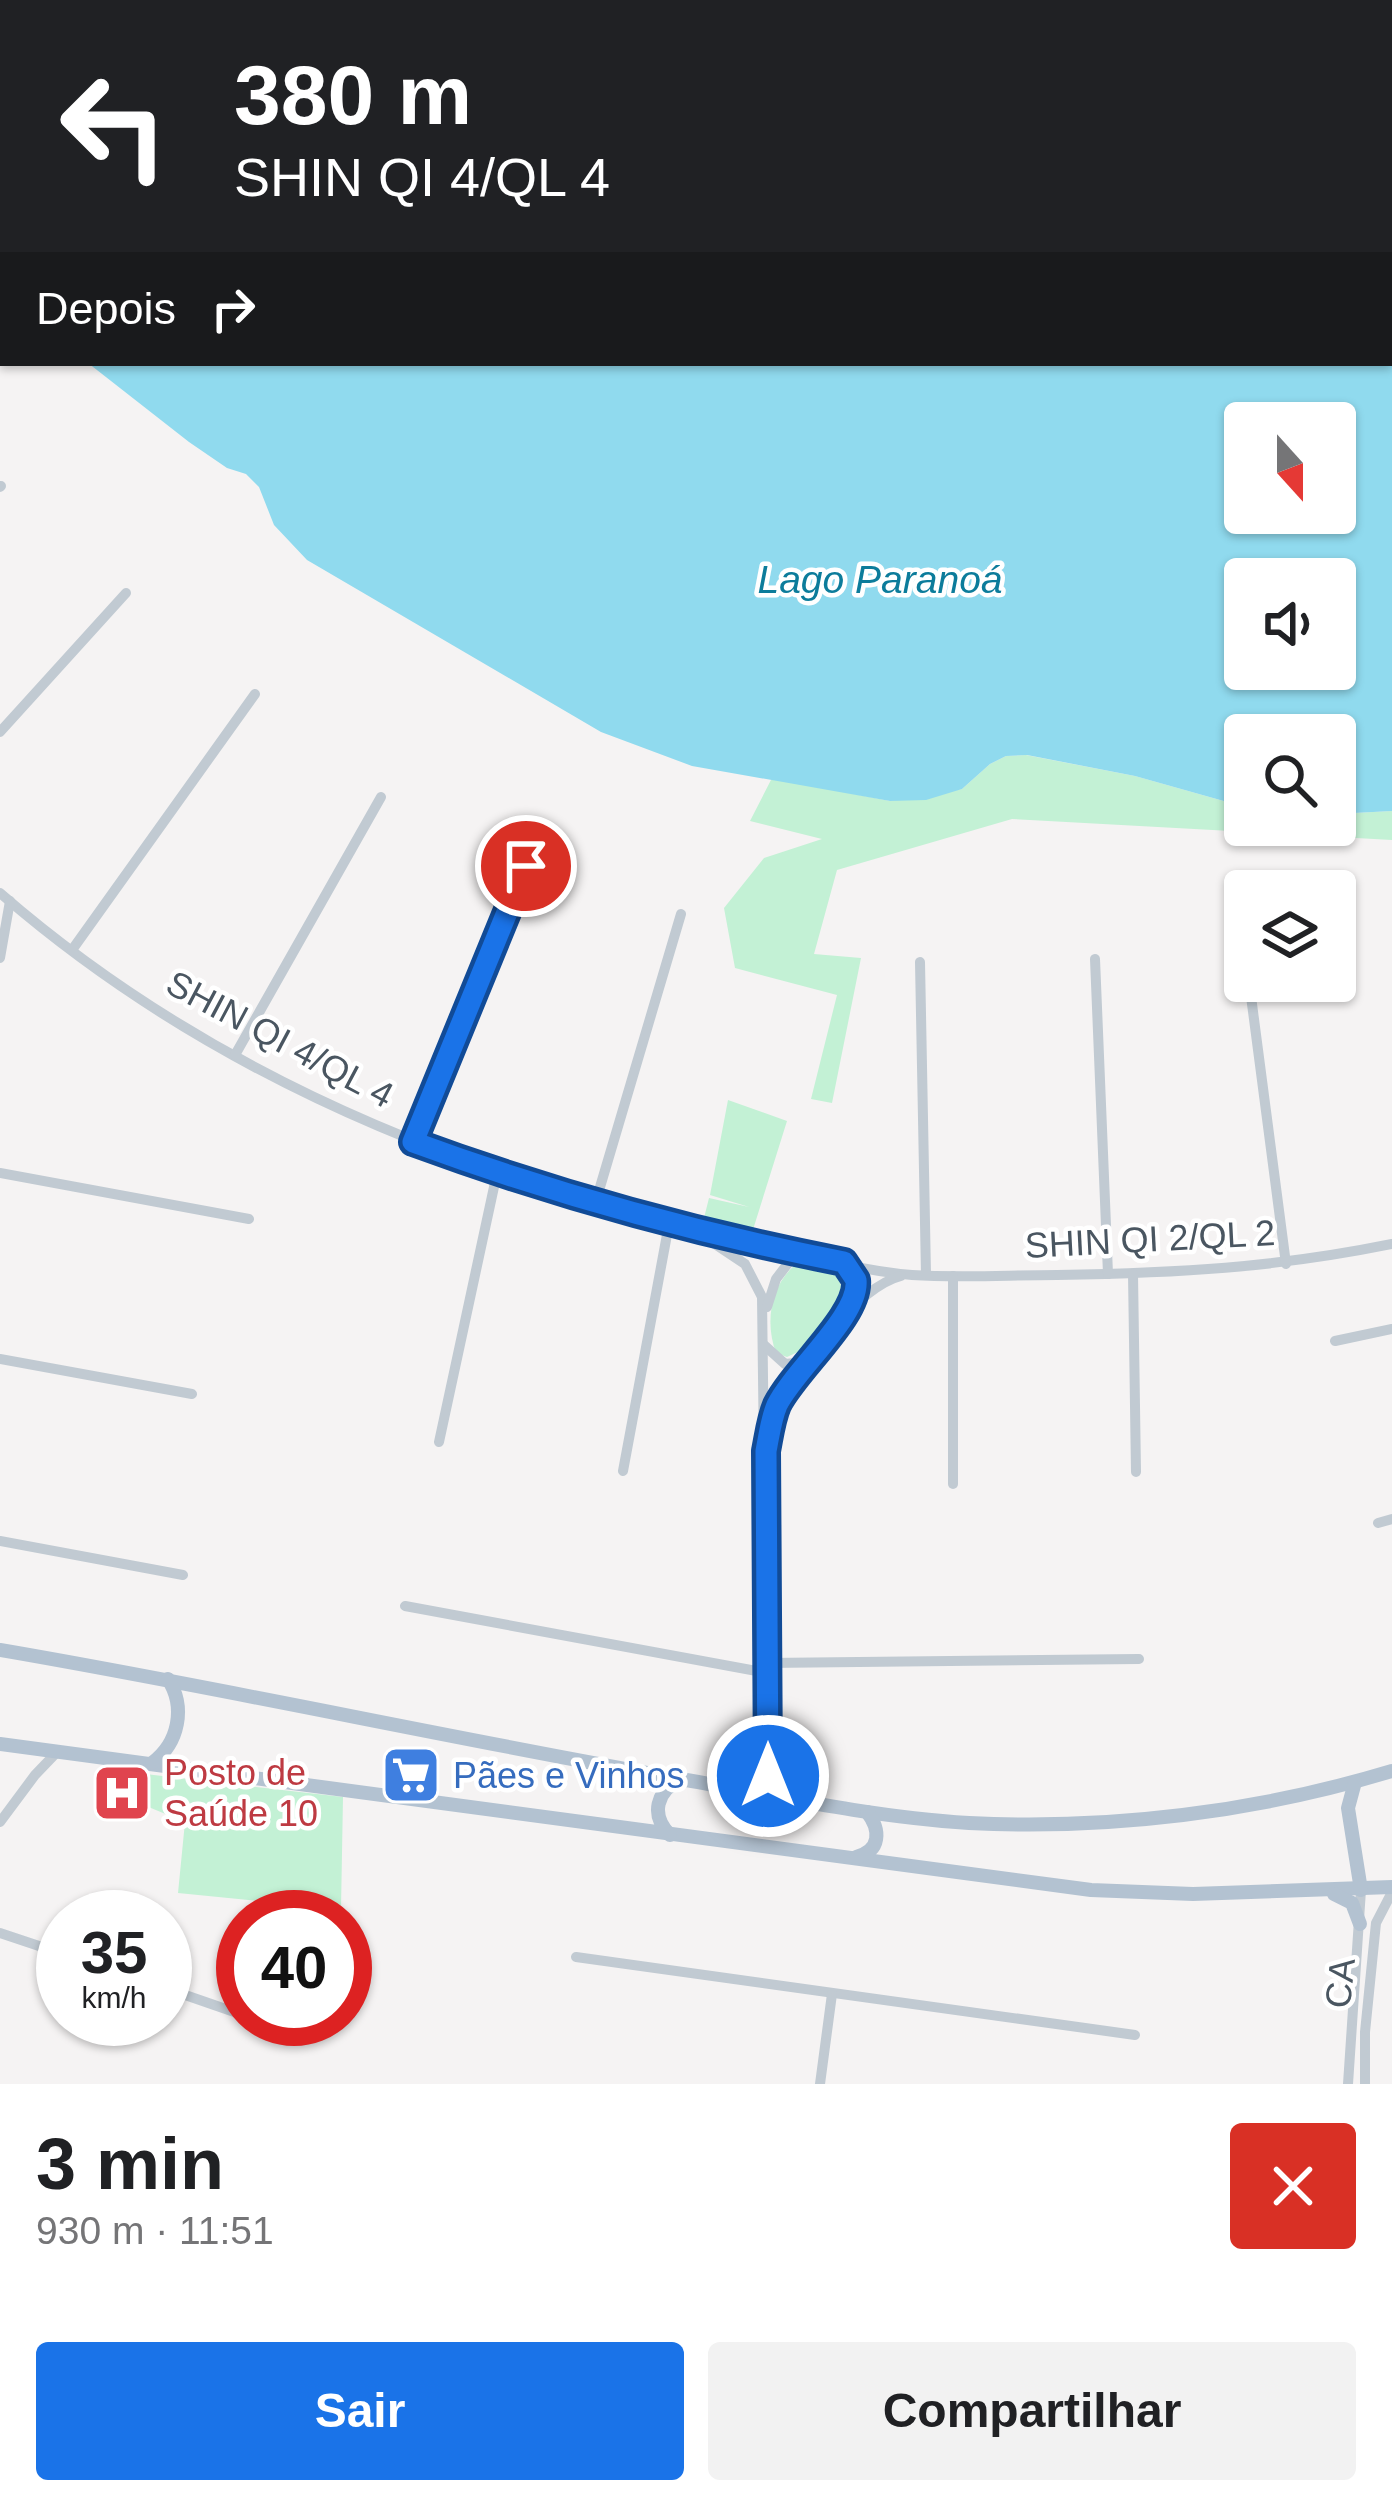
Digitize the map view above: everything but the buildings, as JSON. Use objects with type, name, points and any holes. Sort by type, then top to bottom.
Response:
[{"type":"main road","points":[[0,1650],[752,1793],[965,1822],[1093,1824],[1236,1807],[1392,1772]]},
{"type":"main road","points":[[152,1763],[169,1746],[177,1720],[179,1702],[168,1679]]},
{"type":"main road","points":[[0,1744],[1091,1890],[1193,1894],[1392,1889]]},
{"type":"main road","points":[[670,1835],[657,1815],[657,1804],[670,1784],[681,1779]]},
{"type":"main road","points":[[1355,1782],[1348,1808],[1360,1890]]},
{"type":"main road","points":[[856,1857],[865,1855],[878,1840],[878,1830],[867,1812]]},
{"type":"main road","points":[[1329,1892],[1352,1903],[1360,1924]]},
{"type":"street","points":[[0,732],[126,593]]},
{"type":"street","points":[[72,950],[255,694]]},
{"type":"street","points":[[235,1055],[381,797]]},
{"type":"street","points":[[413,1142],[526,866]]},
{"type":"street","points":[[0,958],[5,897]]},
{"type":"street","name":"SHIN QI 4/QL 4","points":[[5,897],[145,1001],[310,1096],[413,1142],[497,1173],[695,1232],[844,1262]]},
{"type":"street","points":[[596,1204],[681,914]]},
{"type":"street","points":[[1095,959],[1108,1274]]},
{"type":"street","points":[[920,962],[926,1275]]},
{"type":"street","points":[[1252,1002],[1286,1264]]},
{"type":"street","points":[[0,1173],[249,1219]]},
{"type":"street","points":[[439,1442],[497,1173]]},
{"type":"street","points":[[622,1471],[669,1224]]},
{"type":"street","name":"SHIN QI 4/QL 4","points":[[695,1232],[746,1264],[758,1287],[764,1318],[761,1412],[766,1451],[768,1776]]},
{"type":"street","name":"SHIN QI 2/QL 2","points":[[844,1262],[952,1276],[1215,1272],[1392,1244]]},
{"type":"street","points":[[764,1318],[771,1290],[796,1253]]},
{"type":"street","points":[[844,1262],[856,1280],[850,1310]]},
{"type":"street","points":[[850,1310],[880,1282],[909,1274]]},
{"type":"street","points":[[1133,1274],[1136,1472]]},
{"type":"street","points":[[952,1276],[952,1484]]},
{"type":"street","name":"SHIN QI 4/QL 4","points":[[766,1451],[777,1406],[805,1362],[850,1310]]},
{"type":"street","points":[[1335,1341],[1392,1329]]},
{"type":"street","points":[[764,1345],[785,1364],[805,1362]]},
{"type":"street","points":[[0,1358],[192,1394]]},
{"type":"street","points":[[1378,1523],[1392,1520]]},
{"type":"street","points":[[0,1541],[183,1575]]},
{"type":"street","points":[[405,1606],[767,1668],[1139,1659]]},
{"type":"street","points":[[34,1748],[35,1774]]},
{"type":"street","points":[[0,1822],[58,1751]]},
{"type":"street","points":[[752,1793],[768,1776],[783,1798]]},
{"type":"street","name":"CA","points":[[1365,2084],[1376,1924],[1392,1889]]},
{"type":"street","name":"CA","points":[[1348,2084],[1360,1890]]},
{"type":"street","points":[[0,1933],[36,1945]]},
{"type":"street","points":[[576,1957],[1136,2035]]},
{"type":"street","points":[[820,2084],[832,1994]]},
{"type":"green space","points":[[1026,755],[1135,776],[1224,801],[1224,831],[1012,819],[837,870],[814,954],[861,958],[832,1103],[811,1099],[837,995],[735,968],[724,908],[764,858],[822,839],[750,821],[772,778],[890,801],[962,789],[1006,756]]},
{"type":"green space","points":[[1392,811],[1392,840],[1356,838],[1356,813]]},
{"type":"green space","points":[[728,1100],[787,1121],[751,1236],[702,1226],[709,1198],[749,1207],[710,1195]]},
{"type":"green space","points":[[800,1261],[834,1266],[844,1294],[802,1350],[787,1357],[776,1353],[771,1315],[776,1291]]},
{"type":"green space","points":[[128,1772],[343,1797],[341,1890],[216,1890],[216,1897],[178,1890],[185,1822],[129,1799]]},
{"type":"water","name":"Lago Paranoá","points":[[92,366],[1392,366],[1392,811],[1356,813],[1356,714],[1224,714],[1224,801],[1135,776],[1027,755],[1006,756],[962,789],[926,800],[890,801],[692,766],[601,732],[307,560],[274,525],[259,487],[246,474],[227,468]]},
{"type":"place","name":"Pães e Vinhos","points":[[411,1775]]},
{"type":"place","name":"Posto de Saúde 10","points":[[122,1793]]},
{"type":"route","points":[[526,866],[413,1142],[497,1173],[695,1232],[844,1262],[856,1280],[850,1310],[805,1362],[777,1406],[766,1451],[768,1776]]}]
